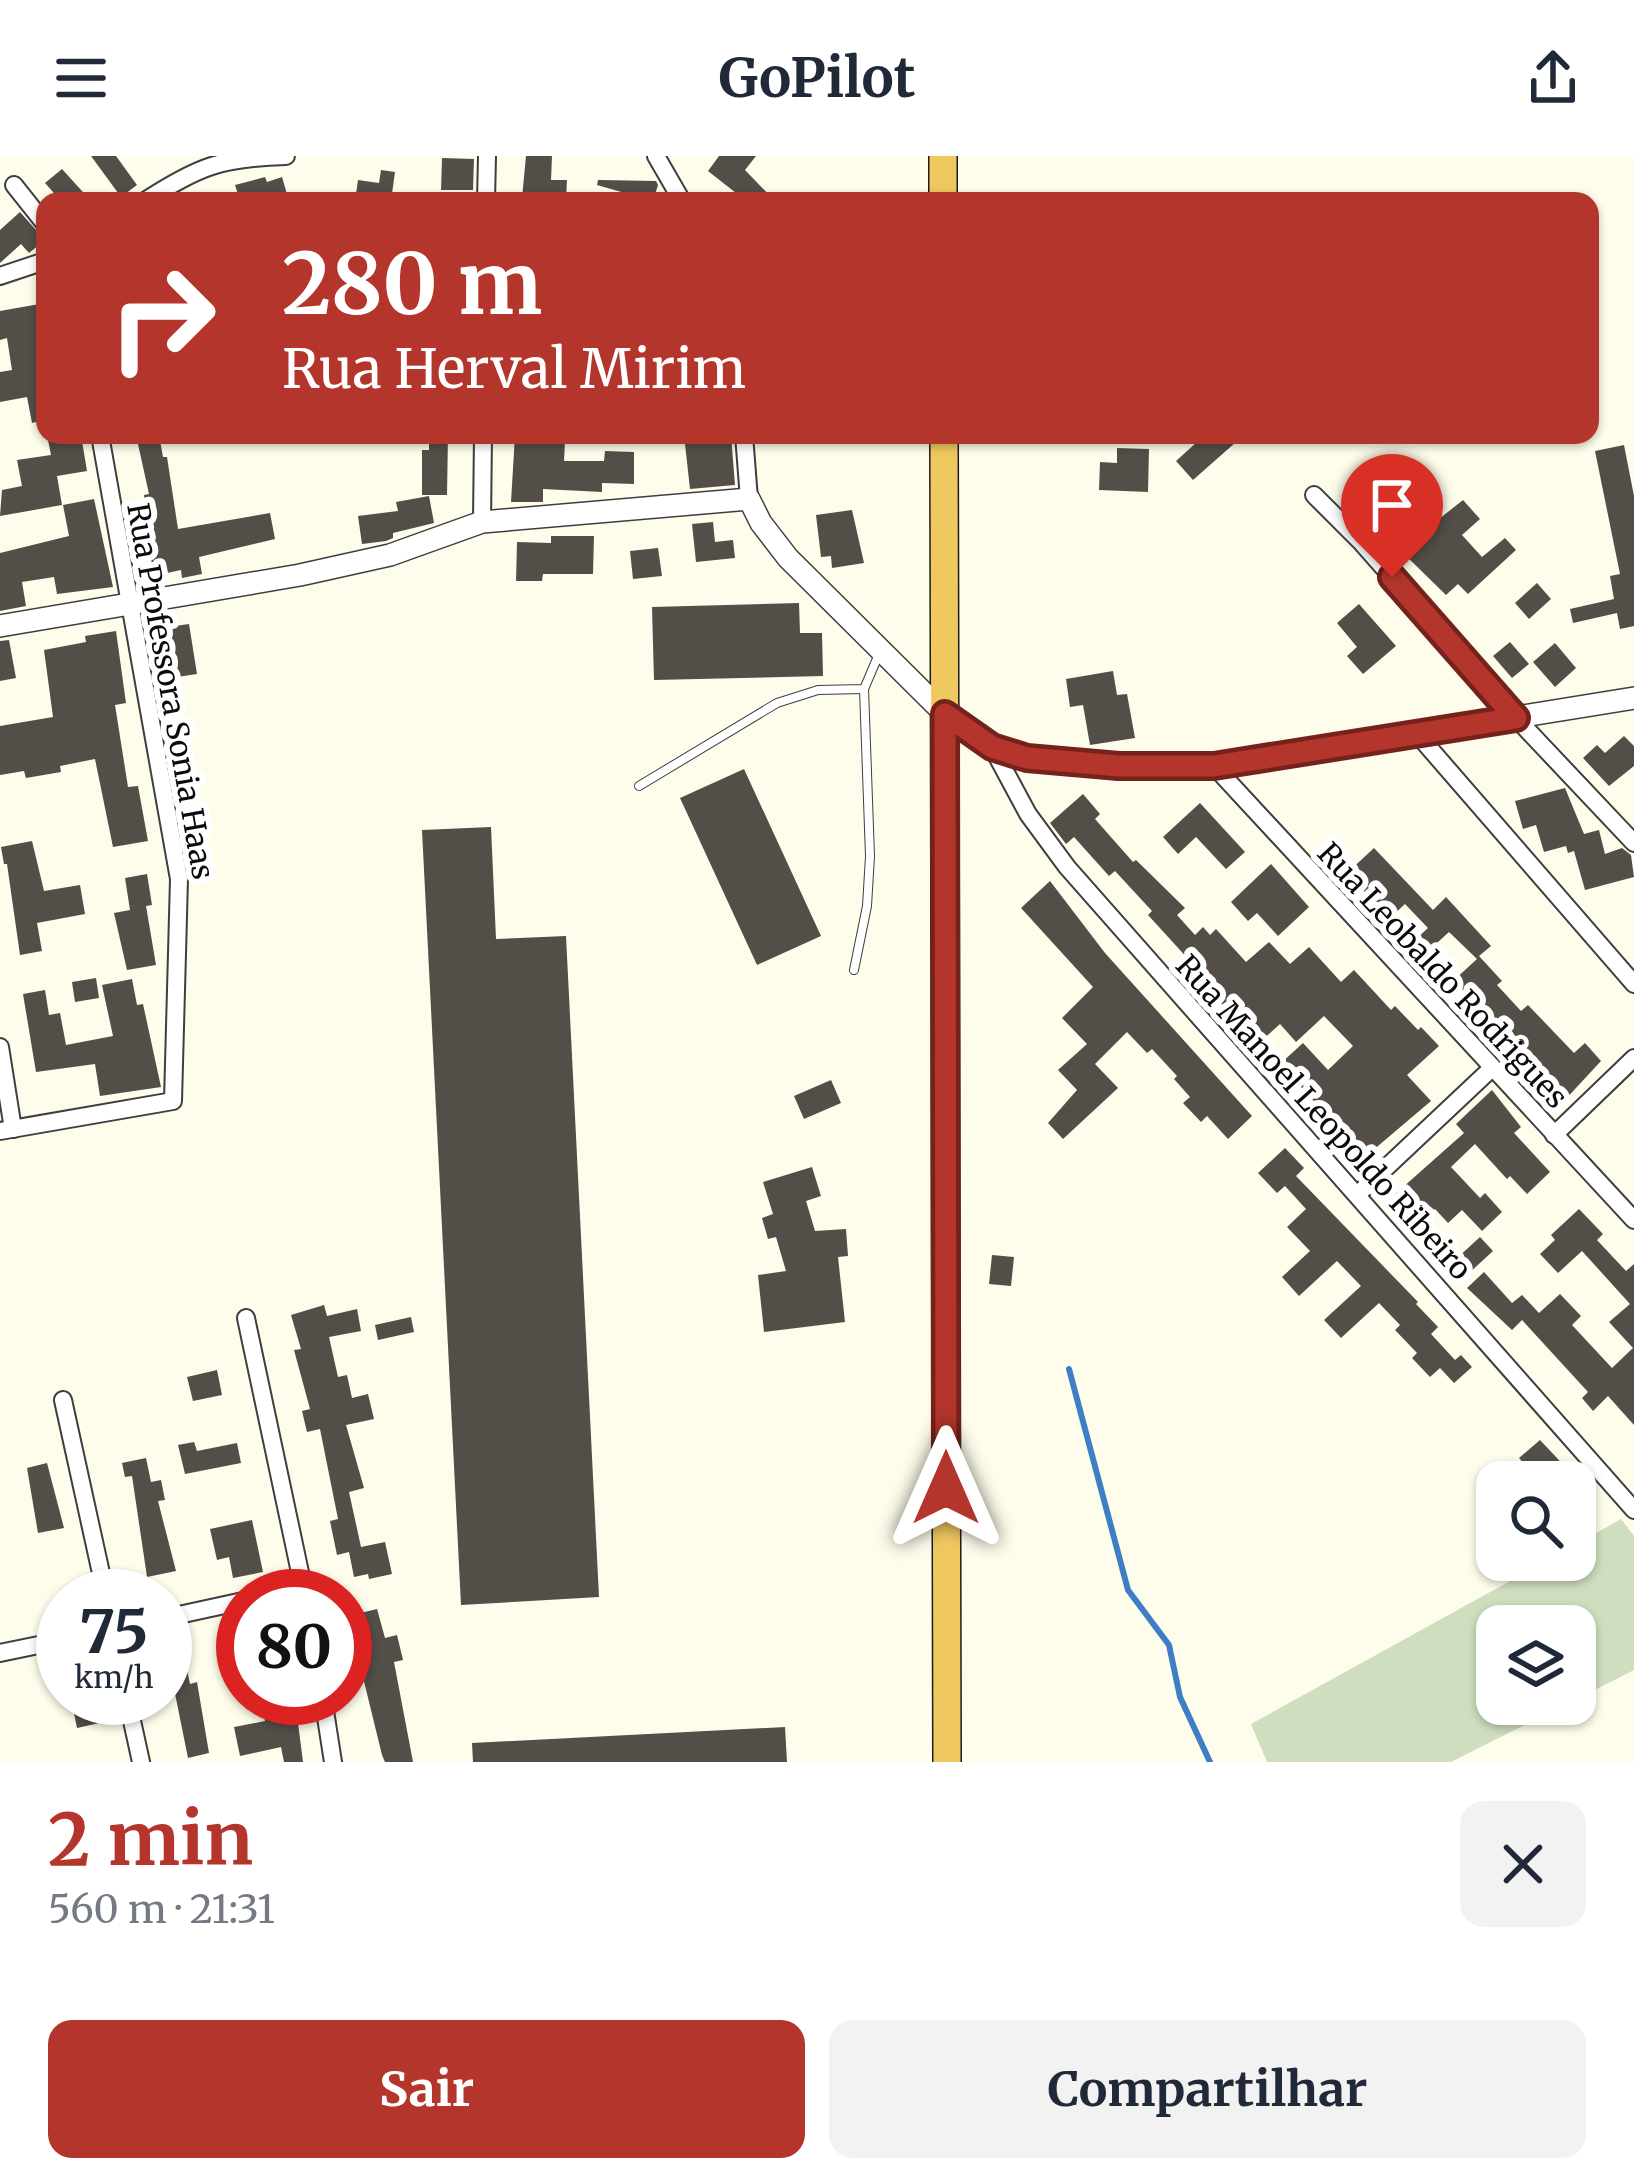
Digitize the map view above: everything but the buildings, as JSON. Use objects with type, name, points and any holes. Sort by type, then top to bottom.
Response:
[{"type":"highway","points":[[943,156],[943,192]]},
{"type":"highway","points":[[944,444],[947,1762]]},
{"type":"street","points":[[158,192],[218,158],[286,156]]},
{"type":"street","points":[[487,156],[487,192]]},
{"type":"street","points":[[656,156],[677,192]]},
{"type":"street","points":[[14,185],[36,213]]},
{"type":"street","points":[[0,276],[36,264]]},
{"type":"street","name":"Rua Professora Sonia Haas","points":[[7,1130],[173,1101],[179,880],[102,444]]},
{"type":"street","points":[[482,522],[483,444]]},
{"type":"street","points":[[745,444],[749,499],[788,558],[945,714],[992,747],[1027,758],[1119,766],[1214,766],[1634,698]]},
{"type":"street","points":[[1314,495],[1634,843]]},
{"type":"street","points":[[0,626],[300,575],[390,555],[482,522],[749,499]]},
{"type":"street","points":[[1418,735],[1634,984]]},
{"type":"street","name":"Rua Manoel Leopoldo Ribeiro","points":[[992,747],[1028,814],[1067,867],[1634,1510]]},
{"type":"street","name":"Rua Leobaldo Rodrigues","points":[[1214,766],[1634,1220]]},
{"type":"street","points":[[0,1047],[7,1130]]},
{"type":"street","points":[[1554,1135],[1634,1058]]},
{"type":"street","points":[[1357,1195],[1492,1068]]},
{"type":"street","points":[[246,1318],[300,1569]]},
{"type":"street","points":[[63,1400],[100,1569]]},
{"type":"street","points":[[0,1653],[36,1646]]},
{"type":"street","points":[[133,1725],[141,1762]]},
{"type":"street","points":[[327,1725],[333,1762]]},
{"type":"lane","points":[[854,970],[867,906],[869,856],[865,689],[879,652]]},
{"type":"lane","points":[[639,786],[777,703],[818,690],[865,689]]},
{"type":"green space","points":[[1621,1519],[1634,1536],[1634,1670],[1596,1689],[1596,1605],[1476,1605],[1476,1725],[1524,1725],[1451,1762],[1267,1762],[1251,1724],[1510,1581],[1596,1581],[1596,1533]]},
{"type":"waterway","points":[[1069,1369],[1128,1590],[1169,1645],[1180,1697],[1210,1762]]},
{"type":"route","points":[[946,1488],[945,714],[992,747],[1027,758],[1119,766],[1214,766],[1516,718],[1392,577]]}]
